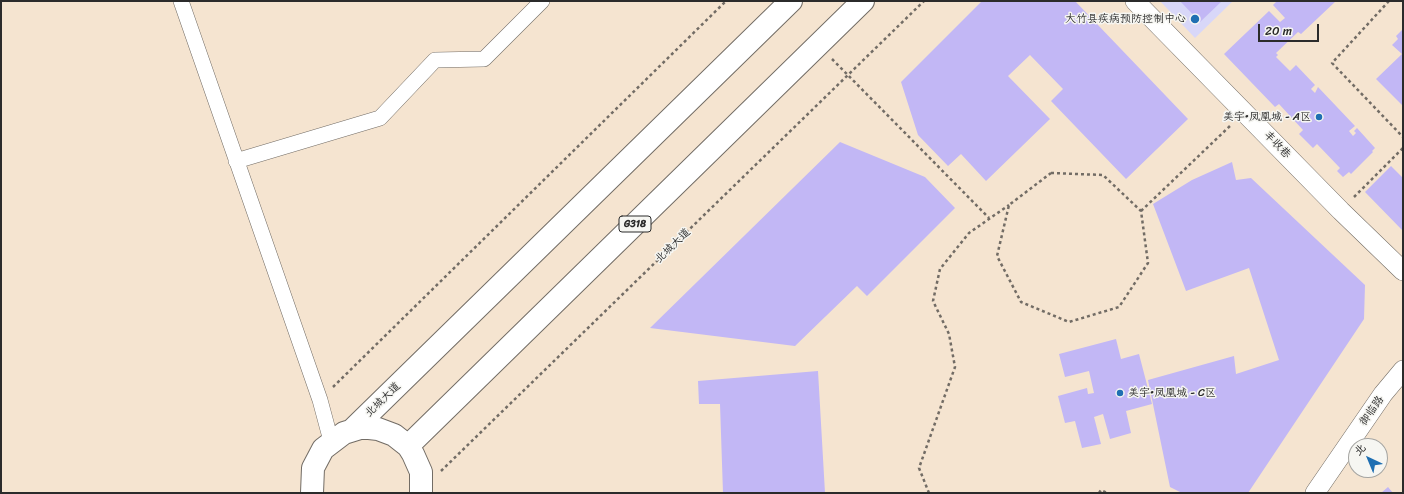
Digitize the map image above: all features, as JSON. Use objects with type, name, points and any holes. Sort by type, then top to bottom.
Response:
[{"type":"highway","name":"北城大道","points":[[352,430],[792,1]]},
{"type":"highway","name":"G318","points":[[408,446],[863,1]]},
{"type":"highway","points":[[308,492],[313,468],[317,458],[331,441],[352,430],[360,428],[378,429],[394,435],[408,446],[414,454],[421,472],[421,492]]},
{"type":"street","points":[[181,1],[320,400],[331,441]]},
{"type":"street","points":[[236,161],[380,118],[435,60],[484,59],[542,1]]},
{"type":"street","name":"丰收巷","points":[[1135,1],[1403,271]]},
{"type":"street","name":"御临路","points":[[1316,493],[1383,394],[1403,370]]},
{"type":"path","points":[[320,400],[726,1]]},
{"type":"path","name":"北城大道","points":[[421,492],[924,1]]},
{"type":"path","points":[[1389,1],[1332,63],[1403,137]]},
{"type":"path","points":[[818,45],[989,218]]},
{"type":"path","points":[[1141,211],[1244,112]]},
{"type":"path","points":[[1341,210],[1403,148]]},
{"type":"path","points":[[929,493],[919,468],[955,367],[949,334],[933,302],[940,269],[969,233],[1051,173],[1103,175],[1141,211],[1148,263],[1119,307],[1069,322],[1021,302],[997,256],[1009,205]]},
{"type":"path","points":[[1099,493],[1101,490],[1107,493]]},
{"type":"shaded area","name":"大竹县疾病预防控制中心","points":[[1160,1],[1233,1],[1195,38]]},
{"type":"building","points":[[982,1],[1075,1],[1188,119],[1126,179],[1051,101],[1063,89],[1030,55],[1008,76],[1050,119],[986,181],[961,154],[948,166],[918,135],[901,82]]},
{"type":"building","points":[[1180,1],[1222,1],[1200,22]]},
{"type":"building","points":[[1277,1],[1336,1],[1301,34],[1298,32],[1276,53],[1278,55],[1276,57],[1290,71],[1296,65],[1315,85],[1311,89],[1315,93],[1318,87],[1355,126],[1349,131],[1353,136],[1356,133],[1354,131],[1357,128],[1375,148],[1372,151],[1373,152],[1351,174],[1349,172],[1343,177],[1337,171],[1340,168],[1317,144],[1313,148],[1299,134],[1303,130],[1279,104],[1275,107],[1224,54],[1269,11],[1280,22],[1285,18],[1273,5]]},
{"type":"building","points":[[1403,29],[1403,106],[1376,79],[1402,54],[1392,45],[1398,39],[1396,36]]},
{"type":"building","points":[[840,142],[925,177],[955,208],[867,296],[857,286],[795,346],[650,328]]},
{"type":"building","points":[[1232,162],[1236,180],[1251,178],[1365,285],[1364,319],[1248,493],[1182,493],[1170,487],[1148,380],[1234,356],[1236,374],[1279,360],[1249,268],[1186,291],[1153,204],[1192,180]]},
{"type":"building","points":[[1391,166],[1403,178],[1403,231],[1365,192]]},
{"type":"building","name":"美宇•凤凰城 - C区","points":[[1116,339],[1121,359],[1139,354],[1152,404],[1126,411],[1131,433],[1110,439],[1103,414],[1094,417],[1101,444],[1082,448],[1075,421],[1065,423],[1058,396],[1087,388],[1088,394],[1094,393],[1089,371],[1065,377],[1059,354]]},
{"type":"building","points":[[818,371],[825,493],[723,493],[720,404],[699,404],[698,381]]},
{"type":"building","points":[[1388,487],[1393,493],[1381,493]]},
{"type":"place","name":"大竹县疾病预防控制中心","points":[[1195,19]]},
{"type":"place","name":"美宇•凤凰城 - A区","points":[[1319,117]]},
{"type":"place","name":"美宇•凤凰城 - C区","points":[[1120,393]]}]
